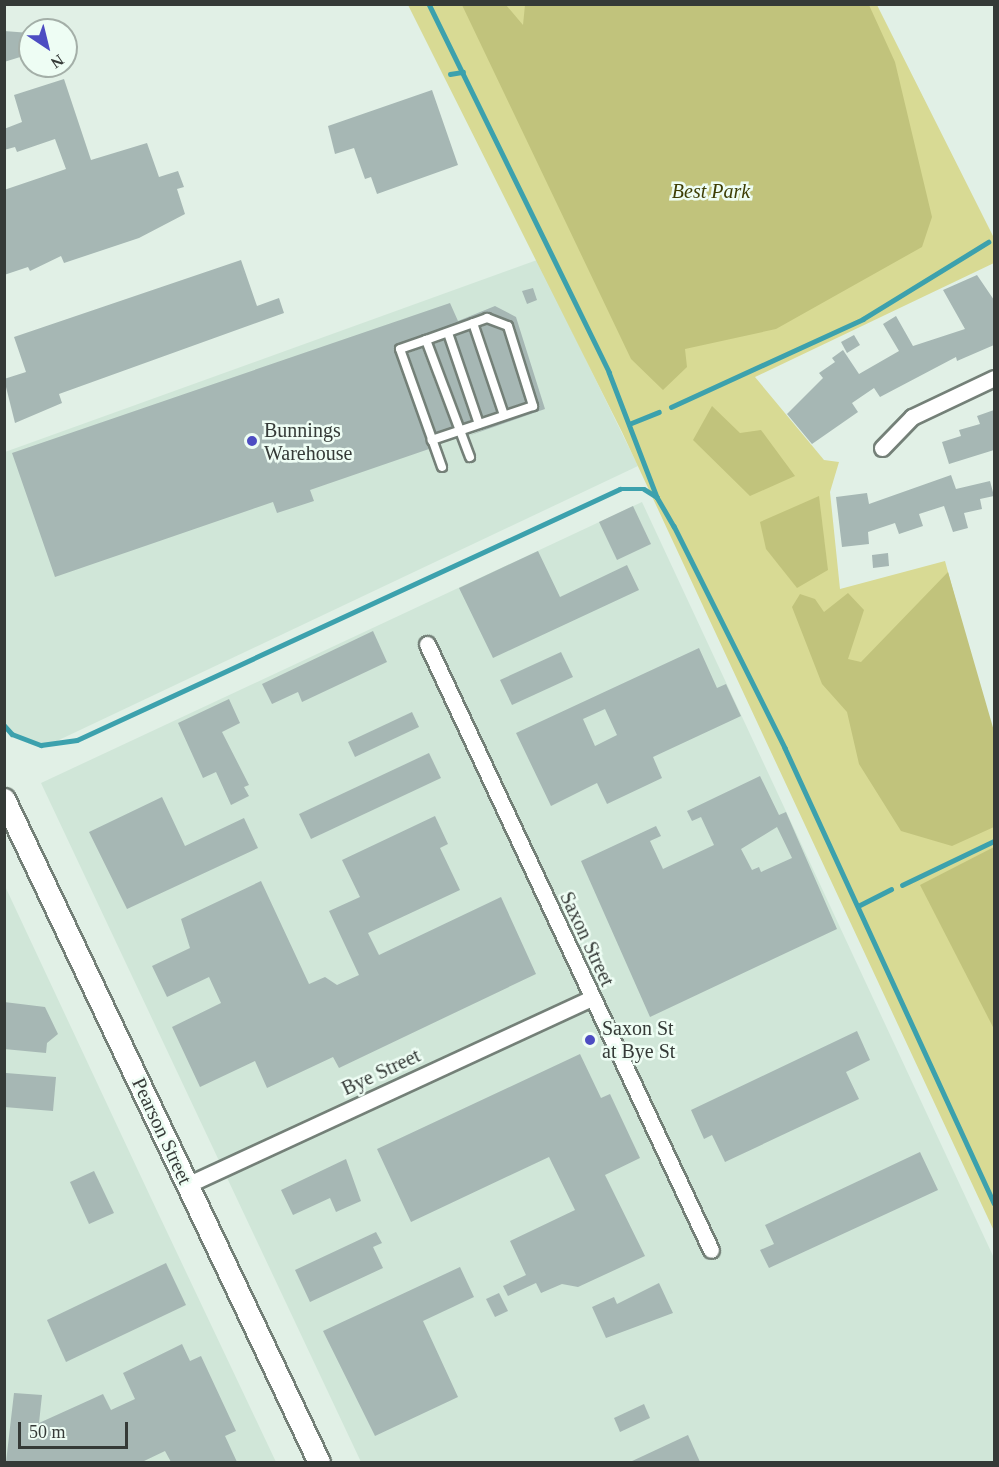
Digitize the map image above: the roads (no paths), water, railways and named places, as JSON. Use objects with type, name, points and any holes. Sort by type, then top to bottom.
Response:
[{"type":"main road","name":"Pearson Street","points":[[4,799],[319,1462]]},
{"type":"street","points":[[882,448],[912,417],[994,378]]},
{"type":"street","name":"Saxon Street","points":[[427,644],[711,1250]]},
{"type":"street","name":"Bye Street","points":[[187,1185],[592,998]]},
{"type":"lane","points":[[432,440],[533,406],[507,326],[487,318],[400,349],[432,440],[442,467]]},
{"type":"lane","points":[[473,323],[504,416]]},
{"type":"lane","points":[[448,333],[479,424]]},
{"type":"lane","points":[[426,340],[458,431],[470,457]]},
{"type":"waterway","points":[[429,4],[609,372],[657,497]]},
{"type":"waterway","points":[[450,74],[463,72]]},
{"type":"waterway","points":[[671,407],[863,319],[988,242]]},
{"type":"waterway","points":[[629,424],[659,412]]},
{"type":"waterway","points":[[4,725],[12,734],[41,745],[77,740],[620,489],[644,489],[657,497],[674,526],[785,748],[994,1203]]},
{"type":"waterway","points":[[902,885],[994,841]]},
{"type":"waterway","points":[[858,906],[891,889]]},
{"type":"place","name":"Bunnings Warehouse","points":[[252,441]]},
{"type":"place","name":"Saxon St at Bye St","points":[[590,1040]]},
{"type":"park label","name":"Best Park","points":[[711,191]]}]
